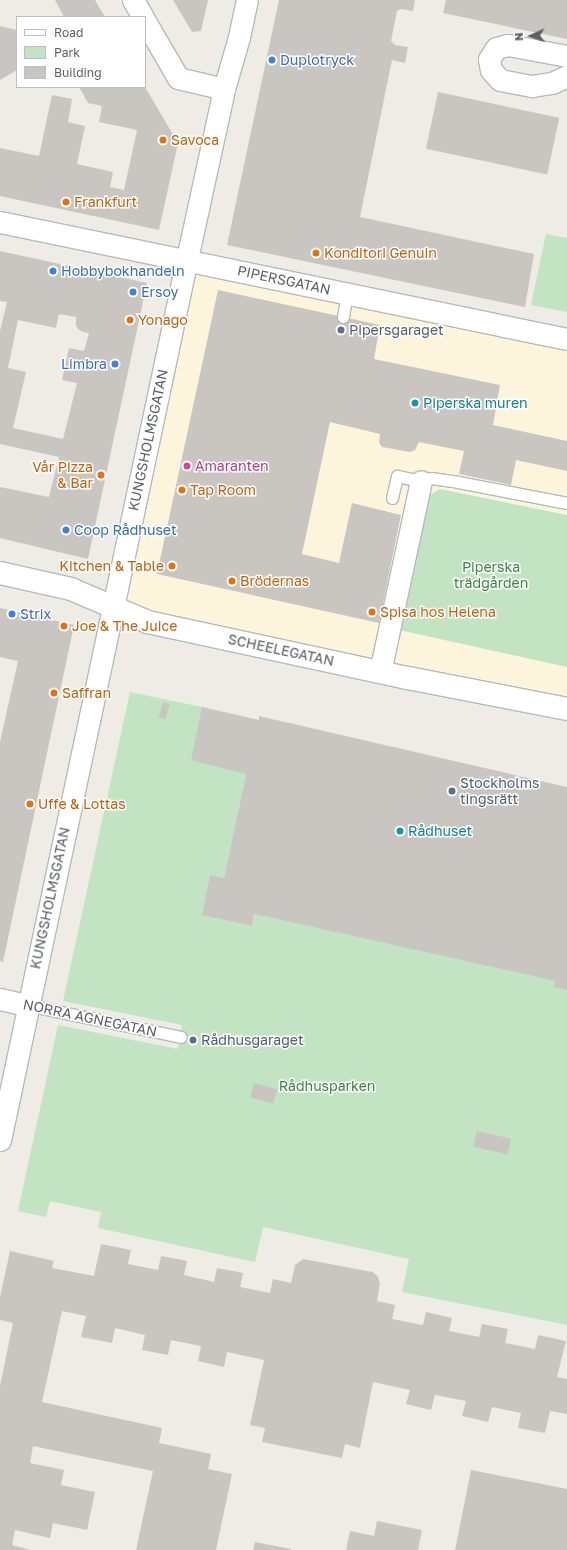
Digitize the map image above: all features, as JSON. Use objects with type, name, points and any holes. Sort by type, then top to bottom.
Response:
[{"type":"street","points":[[133,0],[142,16]]},
{"type":"street","name":"KUNGSHOLMSGATAN","points":[[0,1140],[22,1037],[27,1004],[187,259],[224,89],[239,37],[247,0]]},
{"type":"street","points":[[146,23],[178,78],[224,89]]},
{"type":"street","points":[[567,56],[508,45],[496,48],[488,59],[491,70],[500,80],[532,86],[552,83],[567,76]]},
{"type":"street","name":"PIPERSGATAN","points":[[0,222],[187,259],[567,339]]},
{"type":"street","points":[[380,672],[421,481]]},
{"type":"street","name":"SCHEELEGATAN","points":[[0,573],[71,589],[148,622],[380,672],[567,709]]},
{"type":"street","name":"NORRA AGNEGATAN","points":[[0,999],[27,1004]]},
{"type":"lane","points":[[343,317],[347,293]]},
{"type":"lane","points":[[392,498],[397,476],[421,481],[431,478],[458,482],[567,504]]},
{"type":"lane","name":"NORRA AGNEGATAN","points":[[27,1004],[181,1037]]},
{"type":"shaded area","points":[[188,261],[567,340],[567,710],[112,613]]},
{"type":"green space","points":[[546,234],[567,238],[567,312],[531,305]]},
{"type":"green space","name":"Piperska trädgården","points":[[440,489],[567,515],[567,667],[399,630],[426,497]]},
{"type":"green space","name":"Rådhusparken","points":[[130,692],[202,707],[246,774],[224,878],[210,875],[202,915],[252,926],[254,914],[555,981],[554,987],[567,990],[567,1325],[402,1292],[409,1259],[263,1227],[255,1262],[98,1228],[101,1212],[50,1201],[46,1217],[18,1211],[58,1025],[178,1049],[182,1025],[63,1001]]},
{"type":"building","points":[[55,0],[95,0],[104,16],[63,16]]},
{"type":"building","points":[[173,0],[208,0],[201,31],[192,32]]},
{"type":"building","points":[[279,0],[415,0],[413,11],[401,9],[397,11],[391,41],[395,45],[408,47],[405,63],[392,60],[360,217],[534,254],[525,307],[227,245]]},
{"type":"building","points":[[446,0],[567,0],[567,39],[443,13]]},
{"type":"building","points":[[0,26],[16,30],[16,71],[0,80]]},
{"type":"building","points":[[80,88],[146,88],[178,143],[159,230],[0,196],[0,148],[39,156],[52,95],[72,99],[68,122],[85,126],[77,164],[113,172],[110,187],[124,190],[137,130],[99,122],[102,106],[88,103]]},
{"type":"building","points":[[438,92],[559,118],[547,175],[426,149]]},
{"type":"building","points":[[0,251],[147,283],[88,559],[0,538],[0,487],[49,497],[59,457],[0,444],[0,331],[7,302],[0,301]],"holes":[[[59,314],[76,317],[76,325],[78,329],[89,333],[84,351],[69,348],[62,380],[77,383],[63,439],[13,428],[26,372],[8,368],[18,320],[56,328]]]},
{"type":"building","points":[[218,290],[380,325],[374,359],[500,385],[493,425],[567,441],[567,471],[516,460],[511,485],[459,474],[464,451],[419,442],[415,450],[410,452],[382,447],[379,443],[380,434],[330,422],[302,554],[339,563],[352,503],[401,515],[379,623],[157,574]]},
{"type":"building","points":[[0,608],[74,625],[3,962],[0,961],[0,742],[18,661],[0,657]]},
{"type":"building","points":[[163,702],[170,704],[165,719],[159,717]]},
{"type":"building","name":"Rådhuset","points":[[202,707],[259,720],[259,716],[567,787],[567,990],[554,987],[555,981],[254,914],[252,926],[202,915],[210,875],[224,878],[246,774],[191,760]]},
{"type":"building","points":[[254,1083],[277,1089],[273,1104],[250,1097]]},
{"type":"building","points":[[477,1131],[511,1139],[508,1154],[473,1147]]},
{"type":"building","points":[[101,1244],[131,1250],[128,1264],[158,1270],[161,1256],[187,1261],[184,1275],[214,1282],[217,1268],[243,1273],[240,1287],[270,1293],[273,1279],[291,1283],[295,1265],[303,1259],[373,1272],[378,1277],[380,1283],[377,1301],[395,1305],[392,1319],[423,1325],[426,1312],[452,1318],[449,1331],[479,1337],[482,1324],[508,1329],[505,1343],[535,1349],[538,1335],[566,1341],[557,1377],[567,1379],[567,1414],[550,1411],[545,1433],[518,1428],[521,1413],[492,1407],[488,1422],[462,1416],[466,1401],[435,1395],[431,1410],[406,1404],[410,1390],[373,1382],[360,1448],[345,1444],[342,1458],[262,1442],[265,1428],[250,1425],[264,1360],[227,1352],[224,1367],[198,1361],[201,1346],[171,1340],[168,1355],[142,1350],[145,1335],[115,1328],[112,1343],[81,1337],[86,1316],[62,1311],[42,1402],[162,1428],[159,1443],[211,1454],[208,1469],[232,1474],[216,1550],[136,1550],[153,1471],[33,1446],[30,1463],[64,1470],[61,1485],[95,1492],[87,1530],[53,1523],[50,1538],[15,1530],[12,1545],[30,1550],[0,1550],[0,1386],[13,1323],[0,1320],[0,1297],[10,1251],[54,1261],[52,1268],[94,1276]]},
{"type":"building","points":[[471,1470],[567,1489],[567,1550],[455,1550]]},
{"type":"building","points":[[377,1521],[422,1530],[418,1550],[346,1550],[350,1531],[374,1536]]},
{"type":"building","points":[[255,1542],[291,1549],[291,1550],[253,1550]]},
{"type":"place","name":"Duplotryck","points":[[272,60]]},
{"type":"place","name":"Savoca","points":[[163,140]]},
{"type":"place","name":"Frankfurt","points":[[66,202]]},
{"type":"place","name":"Konditori Genuin","points":[[316,253]]},
{"type":"place","name":"Hobbybokhandeln","points":[[53,271]]},
{"type":"place","name":"Ersoy","points":[[133,292]]},
{"type":"place","name":"Yonago","points":[[130,320]]},
{"type":"place","name":"Pipersgaraget","points":[[341,330]]},
{"type":"place","name":"Limbra","points":[[115,364]]},
{"type":"place","name":"Piperska muren","points":[[415,403]]},
{"type":"place","name":"Amaranten","points":[[187,466]]},
{"type":"place","name":"Vår Pizza & Bar","points":[[101,475]]},
{"type":"place","name":"Tap Room","points":[[182,490]]},
{"type":"place","name":"Coop Rådhuset","points":[[66,530]]},
{"type":"place","name":"Kitchen & Table","points":[[172,566]]},
{"type":"place","name":"Brödernas","points":[[232,581]]},
{"type":"place","name":"Spisa hos Helena","points":[[372,612]]},
{"type":"place","name":"Strix","points":[[12,614]]},
{"type":"place","name":"Joe & The Juice","points":[[64,626]]},
{"type":"place","name":"Saffran","points":[[54,693]]},
{"type":"place","name":"Stockholms tingsrätt","points":[[452,791]]},
{"type":"place","name":"Uffe & Lottas","points":[[30,804]]},
{"type":"place","name":"Rådhuset","points":[[400,831]]},
{"type":"place","name":"Rådhusgaraget","points":[[193,1040]]}]
